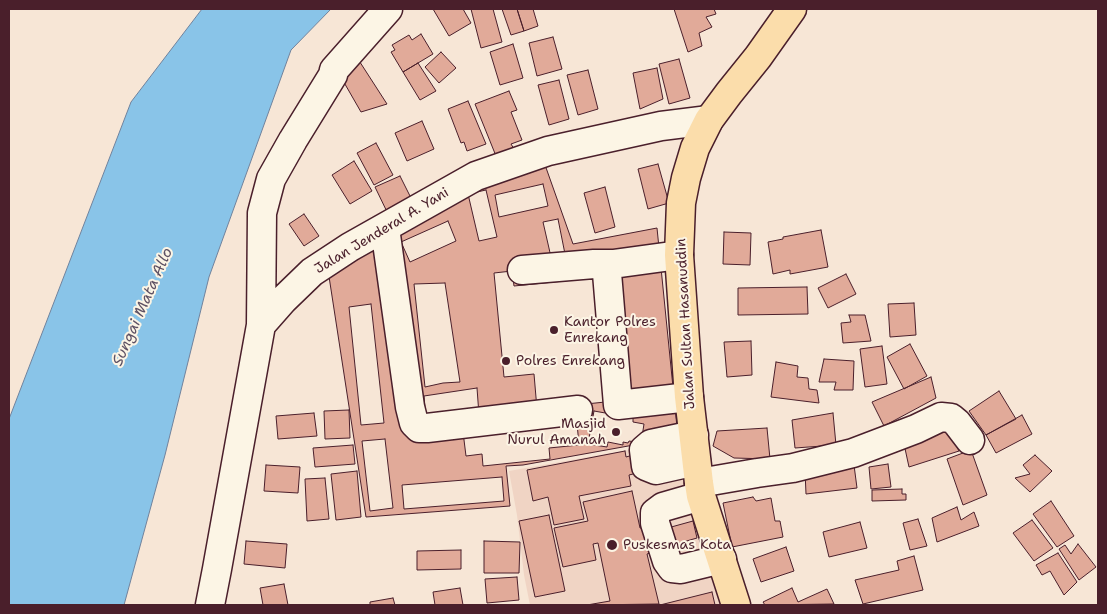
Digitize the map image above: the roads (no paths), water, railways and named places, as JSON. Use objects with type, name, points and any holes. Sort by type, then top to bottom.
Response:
[{"type":"highway","name":"Jalan Sultan Hasanuddin","points":[[736,605],[698,469],[689,397],[679,256],[682,203],[692,156],[709,120],[728,93],[758,57],[792,9]]},
{"type":"street","points":[[210,605],[261,325],[262,213],[271,179],[333,75],[334,70],[388,9]]},
{"type":"street","name":"Jalan Jenderal A. Yani","points":[[261,325],[312,272],[350,247],[476,176],[548,151],[661,126],[709,120]]},
{"type":"street","points":[[671,125],[692,156]]},
{"type":"street","points":[[385,228],[410,407],[414,423],[419,428],[578,410]]},
{"type":"street","points":[[522,270],[612,264],[679,256]]},
{"type":"street","points":[[612,264],[607,273],[618,405],[689,397]]},
{"type":"street","points":[[722,559],[681,569],[672,568],[667,561],[655,523],[655,513],[663,507],[698,469],[758,473],[793,468],[853,453],[941,418],[951,418],[970,440]]},
{"type":"water","name":"Sungai Mata Allo","points":[[202,9],[331,9],[291,50],[209,277],[165,455],[124,605],[9,605],[9,419],[131,102]]},
{"type":"place","name":"Kantor Polres Enrekang","points":[[554,330]]},
{"type":"place","name":"Polres Enrekang","points":[[506,361]]},
{"type":"place","name":"Masjid Nurul Amanah","points":[[616,432]]},
{"type":"place","name":"Puskesmas Kota","points":[[612,545]]}]
